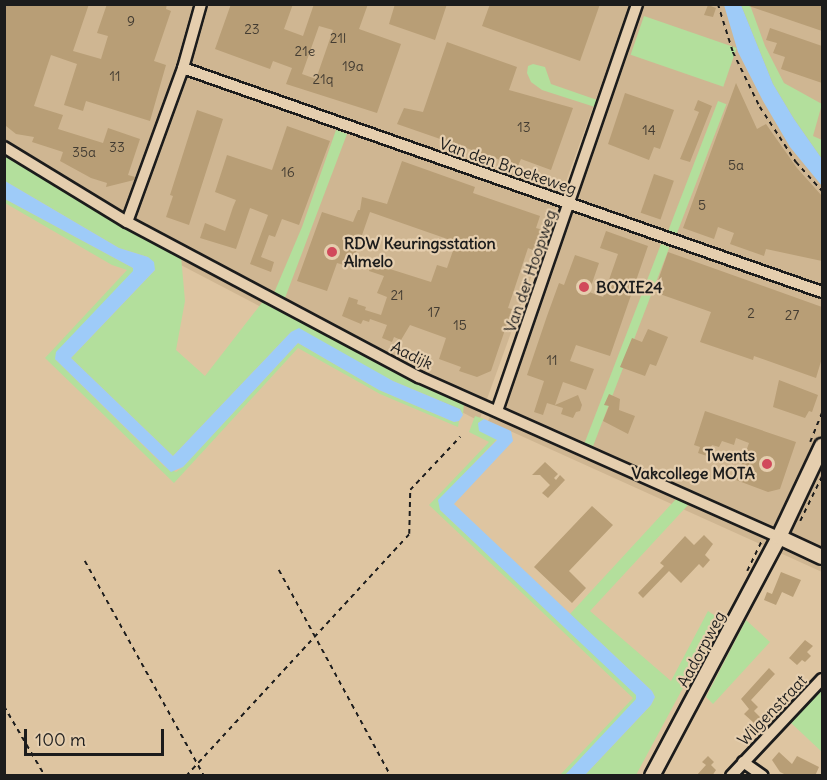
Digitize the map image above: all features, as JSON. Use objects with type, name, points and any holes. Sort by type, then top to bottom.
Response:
[{"type":"main road","name":"Aadorpweg","points":[[652,776],[773,535],[822,446]]},
{"type":"main road","name":"Aadijk","points":[[773,535],[822,557]]},
{"type":"street","points":[[127,222],[183,68],[201,4]]},
{"type":"street","name":"Van der Hoopweg","points":[[497,411],[637,4]]},
{"type":"street","name":"Van den Broekeweg","points":[[183,68],[822,292]]},
{"type":"street","name":"Aadijk","points":[[4,147],[127,222],[343,339],[419,377],[773,535]]},
{"type":"street","name":"Wilgenstraat","points":[[730,776],[822,679]]},
{"type":"street","name":"Wilgenstraat","points":[[743,762],[763,776]]},
{"type":"path","points":[[718,4],[733,52],[755,98],[796,162],[822,191]]},
{"type":"path","points":[[186,776],[410,534],[410,490],[460,437]]},
{"type":"path","points":[[799,523],[822,476]]},
{"type":"path","points":[[751,559],[773,535]]},
{"type":"path","points":[[85,561],[204,776]]},
{"type":"path","points":[[279,570],[391,776]]},
{"type":"path","points":[[4,706],[45,776]]},
{"type":"shaded area","points":[[4,5],[630,5],[479,421],[5,173]]},
{"type":"shaded area","points":[[642,5],[822,5],[822,572],[488,421],[504,386]]},
{"type":"green space","points":[[741,5],[750,5],[765,46],[784,83],[822,104],[813,136],[822,140],[822,159],[773,84]]},
{"type":"green space","points":[[644,16],[737,48],[723,87],[631,55]]},
{"type":"green space","points":[[533,64],[545,67],[551,84],[600,101],[598,108],[542,90],[531,82],[527,73],[528,66]]},
{"type":"green space","points":[[718,101],[726,104],[676,235],[668,232]]},
{"type":"green space","points":[[336,130],[347,134],[285,298],[274,293],[302,227]]},
{"type":"green space","points":[[5,155],[181,256],[185,301],[176,350],[205,376],[264,300],[400,374],[464,402],[463,415],[460,409],[393,381],[291,332],[173,456],[71,358],[155,270],[148,257],[119,248],[5,181]]},
{"type":"green space","points":[[5,199],[133,268],[134,271],[55,359],[165,467],[176,472],[183,467],[298,343],[379,390],[454,422],[459,421],[458,427],[380,394],[298,348],[174,483],[45,358],[127,270],[112,265],[5,203]]},
{"type":"green space","points":[[661,244],[669,247],[593,446],[585,443]]},
{"type":"green space","points":[[475,416],[484,419],[478,423],[497,439],[439,500],[440,510],[636,694],[637,699],[565,775],[560,775],[633,698],[429,505],[489,442],[469,432]]},
{"type":"green space","points":[[676,499],[688,505],[590,611],[671,681],[708,611],[720,619],[636,775],[585,775],[651,705],[655,697],[652,691],[570,614]]},
{"type":"green space","points":[[746,620],[770,642],[713,704],[706,697]]},
{"type":"green space","points":[[822,689],[822,752],[790,722]]},
{"type":"water","points":[[724,5],[741,5],[773,84],[822,159],[822,186],[790,147],[763,101],[738,52]]},
{"type":"water","points":[[5,181],[119,248],[148,257],[154,262],[155,270],[71,358],[173,456],[291,332],[299,328],[393,381],[460,409],[463,415],[459,421],[454,422],[379,390],[298,343],[183,467],[171,472],[55,359],[56,352],[133,271],[133,268],[5,199]]},
{"type":"water","points":[[484,419],[511,431],[513,441],[454,504],[652,691],[655,697],[651,705],[585,775],[565,775],[636,699],[636,695],[440,510],[438,500],[497,440],[479,431],[478,423]]},
{"type":"building","points":[[4,4],[89,4],[73,51],[101,59],[108,36],[97,33],[107,4],[167,4],[166,9],[171,11],[154,61],[166,65],[150,121],[86,101],[83,111],[64,105],[77,64],[51,55],[34,106],[63,115],[58,129],[103,143],[108,128],[140,139],[128,175],[135,177],[134,180],[106,187],[107,183],[91,178],[60,161],[63,152],[32,142],[34,137],[16,134],[6,126]]},
{"type":"building","points":[[231,4],[293,4],[284,29],[303,36],[314,4],[368,4],[359,29],[401,44],[377,113],[286,84],[292,68],[273,61],[270,69],[215,49]],"holes":[[[319,26],[333,30],[316,79],[302,74]]]},
{"type":"building","points":[[395,4],[447,4],[435,40],[389,24]]},
{"type":"building","points":[[490,4],[600,4],[580,61],[482,26]]},
{"type":"building","points":[[749,4],[822,4],[822,31],[749,6]]},
{"type":"building","points":[[708,5],[716,8],[713,17],[704,15]]},
{"type":"building","points":[[770,28],[822,46],[822,83],[781,69],[785,57],[773,53],[777,43],[766,40]]},
{"type":"building","points":[[447,42],[517,67],[509,90],[573,108],[551,170],[521,159],[518,166],[397,124],[404,108],[423,112]]},
{"type":"building","points":[[736,83],[757,129],[766,124],[797,168],[822,196],[822,261],[766,249],[764,256],[730,244],[734,233],[718,227],[714,239],[683,228]]},
{"type":"building","points":[[625,93],[674,110],[660,149],[654,147],[649,160],[608,144]]},
{"type":"building","points":[[698,100],[712,106],[690,162],[680,159],[699,112],[694,110]]},
{"type":"building","points":[[197,110],[223,119],[189,225],[166,217],[173,196],[170,195]]},
{"type":"building","points":[[287,126],[330,141],[299,225],[282,219],[275,237],[269,235],[261,257],[274,262],[271,272],[250,264],[268,215],[250,208],[236,249],[200,238],[205,223],[225,231],[236,200],[215,192],[227,155],[272,170]]},
{"type":"building","points":[[402,161],[475,187],[473,193],[540,216],[536,228],[543,230],[535,251],[528,248],[508,308],[512,309],[491,371],[477,377],[459,371],[461,367],[439,359],[446,338],[410,325],[401,340],[394,337],[392,342],[382,338],[387,325],[370,319],[369,322],[363,320],[361,324],[342,316],[349,297],[358,300],[357,304],[366,307],[365,310],[381,315],[387,297],[377,293],[384,276],[369,271],[371,263],[431,282],[437,265],[447,268],[456,242],[370,212],[351,267],[337,263],[327,291],[297,281],[322,212],[353,222],[360,210],[362,197],[387,204]]},
{"type":"building","points":[[654,174],[674,181],[661,220],[641,213]]},
{"type":"building","points":[[606,231],[648,246],[610,356],[576,345],[570,361],[594,369],[586,390],[563,382],[555,405],[578,395],[582,405],[580,411],[576,412],[573,418],[561,414],[563,408],[547,403],[543,415],[534,412],[544,381],[527,375],[559,283],[564,285],[575,255],[599,263],[589,292],[603,297],[618,254],[600,248]]},
{"type":"building","points":[[668,252],[822,307],[822,358],[816,378],[754,356],[753,360],[700,342],[711,312],[654,292]]},
{"type":"building","points":[[648,329],[668,337],[656,366],[650,364],[645,376],[620,367],[632,338],[642,342]]},
{"type":"building","points":[[779,380],[818,395],[812,412],[809,411],[805,418],[773,407]]},
{"type":"building","points":[[609,394],[620,399],[619,410],[635,416],[628,434],[603,421],[609,406],[604,405]]},
{"type":"building","name":"Twents Vakcollege MOTA","points":[[705,411],[796,442],[780,489],[768,492],[736,480],[749,443],[736,438],[734,445],[722,441],[719,447],[712,445],[707,456],[698,453],[700,447],[694,445]]},
{"type":"building","points":[[545,462],[558,474],[554,478],[556,480],[560,475],[565,480],[548,498],[542,493],[550,485],[540,475],[532,475]]},
{"type":"building","points":[[592,506],[613,525],[569,571],[586,588],[572,603],[534,567]]},
{"type":"building","points":[[704,535],[713,544],[705,555],[710,560],[703,568],[699,564],[681,583],[669,571],[643,598],[638,593],[664,566],[660,563],[685,536],[694,545]]},
{"type":"building","points":[[781,572],[801,580],[793,597],[782,592],[776,605],[764,600],[767,592],[772,594]]},
{"type":"building","points":[[805,640],[813,646],[807,652],[811,656],[805,662],[802,660],[797,665],[789,658]]},
{"type":"building","points":[[769,668],[775,674],[751,700],[758,707],[754,711],[760,717],[754,723],[744,714],[749,709],[741,699]]},
{"type":"building","points":[[779,752],[792,764],[797,756],[819,767],[815,776],[788,776],[780,772],[772,760]]},
{"type":"building","points":[[708,756],[714,762],[711,765],[716,770],[712,776],[696,776],[706,765],[702,762]]},
{"type":"place","name":"RDW Keuringsstation Almelo","points":[[332,252]]},
{"type":"place","name":"BOXIE24","points":[[584,287]]},
{"type":"place","name":"Twents Vakcollege MOTA","points":[[767,464]]}]
